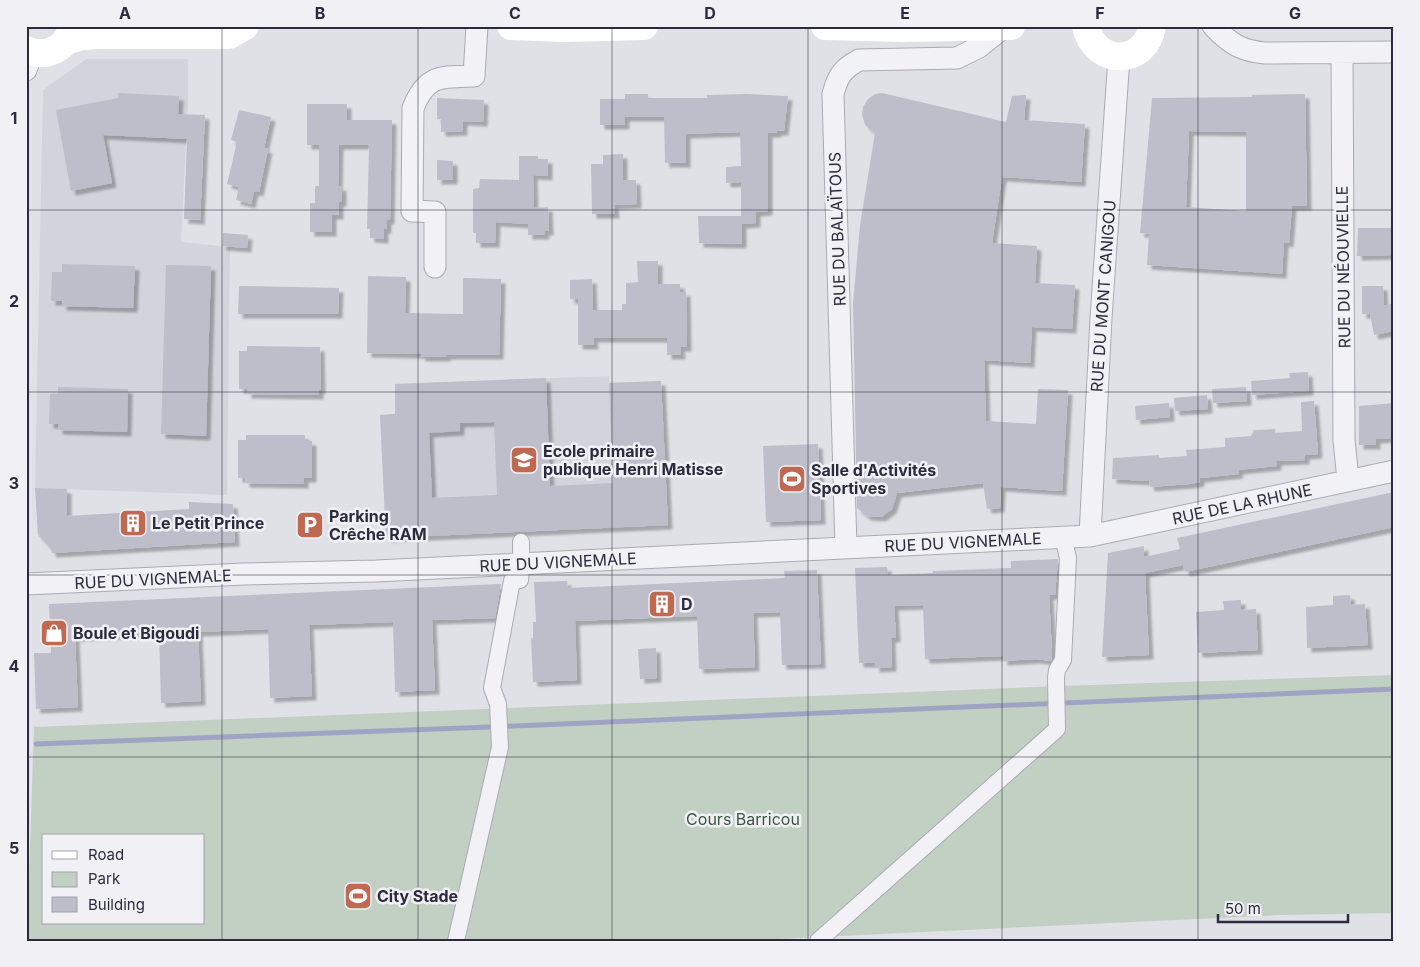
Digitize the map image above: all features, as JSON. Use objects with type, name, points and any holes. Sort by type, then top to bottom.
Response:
[{"type":"main road","points":[[28,58],[48,53],[61,46],[69,34],[82,36],[107,34],[229,35],[245,26]]},
{"type":"main road","points":[[511,26],[565,28],[644,26]]},
{"type":"main road","points":[[825,26],[1002,30]]},
{"type":"main road","points":[[1086,26],[1093,44],[1100,51],[1119,57],[1132,54],[1143,46],[1150,35],[1152,26]]},
{"type":"street","points":[[434,266],[435,212],[412,211],[413,108],[418,95],[430,81],[447,77],[474,76],[477,26]]},
{"type":"street","points":[[1214,26],[1222,36],[1240,48],[1255,52],[1394,52]]},
{"type":"street","name":"RUE DU BALAÏTOUS","points":[[846,548],[833,94],[837,81],[846,66],[859,60],[957,58],[979,47],[1002,30]]},
{"type":"street","name":"RUE DU NÉOUVIELLE","points":[[1342,53],[1344,440],[1347,454],[1348,480]]},
{"type":"street","name":"RUE DU MONT CANIGOU","points":[[1090,536],[1101,318],[1119,57]]},
{"type":"street","name":"RUE DE LA RHUNE","points":[[1090,536],[1394,471]]},
{"type":"street","name":"RUE DU VIGNEMALE","points":[[26,584],[244,574],[376,571],[1090,536]]},
{"type":"street","points":[[818,941],[1057,729],[1057,670],[1063,660],[1068,558],[1064,545]]},
{"type":"street","points":[[456,941],[500,747],[498,704],[492,688],[512,581],[520,580],[521,555]]},
{"type":"shaded area","points":[[86,59],[188,59],[188,103],[181,242],[230,247],[227,495],[35,488],[43,90]]},
{"type":"shaded area","name":"Ecole primaire publique Henri Matisse","points":[[609,376],[609,383],[661,381],[668,525],[386,538],[380,415],[395,414],[395,384]]},
{"type":"green space","name":"Cours Barricou","points":[[1394,675],[1394,913],[1282,915],[734,941],[27,941],[34,727],[1059,686]]},
{"type":"building","points":[[118,93],[179,96],[178,114],[205,115],[200,220],[184,219],[187,139],[103,135],[112,183],[71,191],[56,110],[118,98]]},
{"type":"building","points":[[882,93],[1006,122],[1012,96],[1026,95],[1024,120],[1085,124],[1081,182],[1002,177],[992,243],[1037,246],[1035,283],[1075,285],[1072,329],[1032,327],[1030,363],[984,360],[986,421],[1036,424],[1038,389],[1068,390],[1062,491],[1001,487],[1000,508],[987,509],[983,483],[897,493],[892,509],[881,517],[867,516],[857,508],[853,303],[860,225],[875,133],[865,125],[862,114],[863,107],[868,99],[875,94]]},
{"type":"building","points":[[625,94],[648,94],[648,98],[707,98],[707,95],[746,94],[788,96],[784,131],[768,133],[768,211],[756,212],[756,223],[742,224],[742,244],[699,243],[698,216],[741,216],[741,182],[726,183],[726,167],[741,166],[740,132],[686,134],[686,163],[665,163],[664,117],[625,117],[625,125],[600,125],[600,99],[625,99]]},
{"type":"building","points":[[1305,94],[1307,206],[1292,206],[1289,243],[1284,242],[1282,274],[1147,265],[1149,234],[1140,233],[1152,98],[1252,97],[1252,95]],"holes":[[[1189,131],[1246,132],[1246,211],[1186,207]]]},
{"type":"building","points":[[437,98],[484,100],[483,122],[463,121],[463,131],[441,132],[441,119],[437,119]]},
{"type":"building","points":[[307,104],[347,104],[347,120],[392,120],[390,220],[387,220],[387,229],[384,229],[384,239],[370,238],[370,229],[367,229],[369,145],[339,145],[338,187],[342,186],[342,202],[339,202],[339,215],[332,215],[332,232],[310,232],[310,203],[315,203],[315,186],[319,186],[319,145],[307,145]]},
{"type":"building","points":[[239,110],[271,117],[264,148],[268,149],[259,192],[254,191],[251,204],[236,200],[239,187],[227,184],[237,142],[231,140]]},
{"type":"building","points":[[623,154],[623,180],[636,180],[637,204],[614,205],[615,214],[592,214],[591,164],[603,164],[603,155]]},
{"type":"building","points":[[519,156],[538,156],[538,159],[548,159],[548,176],[533,175],[534,208],[548,207],[549,231],[544,231],[545,235],[528,235],[528,224],[496,222],[495,243],[476,243],[476,233],[473,233],[473,189],[479,188],[480,179],[519,180]]},
{"type":"building","points":[[437,160],[453,161],[453,180],[437,180]]},
{"type":"building","points":[[1358,228],[1392,228],[1392,255],[1357,256]]},
{"type":"building","points":[[223,233],[248,235],[247,248],[222,246]]},
{"type":"building","points":[[637,261],[658,261],[658,284],[680,284],[680,292],[686,292],[687,347],[680,347],[681,355],[667,355],[667,338],[593,338],[594,345],[578,345],[578,299],[570,299],[570,280],[592,279],[593,310],[622,310],[622,304],[626,304],[626,283],[638,282]]},
{"type":"building","points":[[62,264],[135,266],[133,308],[62,306],[62,301],[51,301],[52,272],[62,272]]},
{"type":"building","points":[[166,265],[211,266],[206,436],[161,434]]},
{"type":"building","points":[[368,276],[406,277],[405,313],[463,314],[463,278],[501,279],[499,355],[421,357],[421,354],[367,353]]},
{"type":"building","points":[[239,286],[339,288],[338,314],[238,314]]},
{"type":"building","points":[[1362,286],[1383,286],[1384,306],[1394,303],[1394,331],[1374,335],[1370,314],[1362,314]]},
{"type":"building","points":[[247,346],[320,347],[321,390],[319,389],[319,395],[247,394],[247,389],[239,389],[239,351],[247,351]]},
{"type":"building","points":[[1308,372],[1309,391],[1252,395],[1251,381],[1290,378],[1289,373]]},
{"type":"building","name":"Ecole primaire publique Henri Matisse","points":[[546,378],[550,486],[613,483],[609,383],[661,381],[668,525],[386,538],[380,415],[395,414],[395,384]],"holes":[[[494,422],[497,495],[432,498],[429,433],[460,431],[460,423]]]},
{"type":"building","points":[[58,387],[128,389],[127,432],[58,430],[58,424],[49,424],[50,394],[58,394]]},
{"type":"building","points":[[1246,387],[1247,401],[1213,403],[1212,389]]},
{"type":"building","points":[[1207,395],[1208,409],[1175,411],[1174,398]]},
{"type":"building","points":[[1314,401],[1318,454],[1305,455],[1305,460],[1277,461],[1277,466],[1238,470],[1239,474],[1200,478],[1200,482],[1189,484],[1150,487],[1149,481],[1112,479],[1113,458],[1159,455],[1159,458],[1187,456],[1186,450],[1225,447],[1225,438],[1251,436],[1254,430],[1275,429],[1275,433],[1302,431],[1301,402]]},
{"type":"building","points":[[1169,403],[1170,417],[1136,420],[1135,406]]},
{"type":"building","points":[[1394,403],[1394,438],[1376,439],[1376,445],[1359,445],[1359,406]]},
{"type":"building","points":[[246,435],[305,435],[305,441],[312,441],[312,478],[304,478],[304,484],[245,483],[245,478],[238,478],[238,440],[246,440]]},
{"type":"building","name":"Salle d'Activités Sportives","points":[[818,444],[821,520],[766,522],[763,446]]},
{"type":"building","name":"Le Petit Prince","points":[[35,488],[67,489],[67,516],[189,509],[189,502],[233,504],[235,542],[52,553],[51,549],[38,535]]},
{"type":"building","points":[[1394,492],[1394,527],[1185,572],[1183,565],[1145,573],[1149,655],[1102,657],[1108,553],[1144,546],[1144,557],[1180,549],[1177,538]]},
{"type":"building","points":[[1058,559],[1055,595],[1049,595],[1051,661],[1036,659],[1003,661],[1003,656],[925,659],[923,605],[894,606],[896,638],[891,638],[892,667],[875,668],[875,663],[859,663],[855,568],[887,567],[888,575],[1011,568],[1011,561]]},
{"type":"building","points":[[817,570],[821,664],[782,665],[780,612],[753,613],[755,667],[699,669],[697,616],[575,621],[577,680],[533,682],[531,638],[533,638],[533,622],[536,622],[534,582],[567,581],[568,588],[785,578],[784,571]]},
{"type":"building","points":[[501,584],[495,618],[432,620],[435,690],[395,692],[393,622],[309,625],[312,696],[270,698],[268,629],[198,632],[201,701],[161,703],[159,633],[75,637],[78,707],[36,709],[34,653],[51,653],[49,604]]},
{"type":"building","points":[[1350,595],[1351,605],[1365,604],[1368,645],[1307,648],[1306,607],[1333,605],[1333,596]]},
{"type":"building","points":[[1241,600],[1241,610],[1256,609],[1258,650],[1198,653],[1196,612],[1224,610],[1223,601]]},
{"type":"building","points":[[656,648],[657,678],[640,679],[638,649]]},
{"type":"waterway","points":[[36,744],[1394,689]]},
{"type":"place","name":"Ecole primaire publique Henri Matisse","points":[[524,460]]},
{"type":"place","name":"Salle d'Activités Sportives","points":[[792,479]]},
{"type":"place","name":"Le Petit Prince","points":[[133,523]]},
{"type":"place","name":"Parking Crêche RAM","points":[[310,525]]},
{"type":"place","name":"D","points":[[662,604]]},
{"type":"place","name":"Boule et Bigoudi","points":[[54,633]]},
{"type":"place","name":"City Stade","points":[[358,896]]}]
